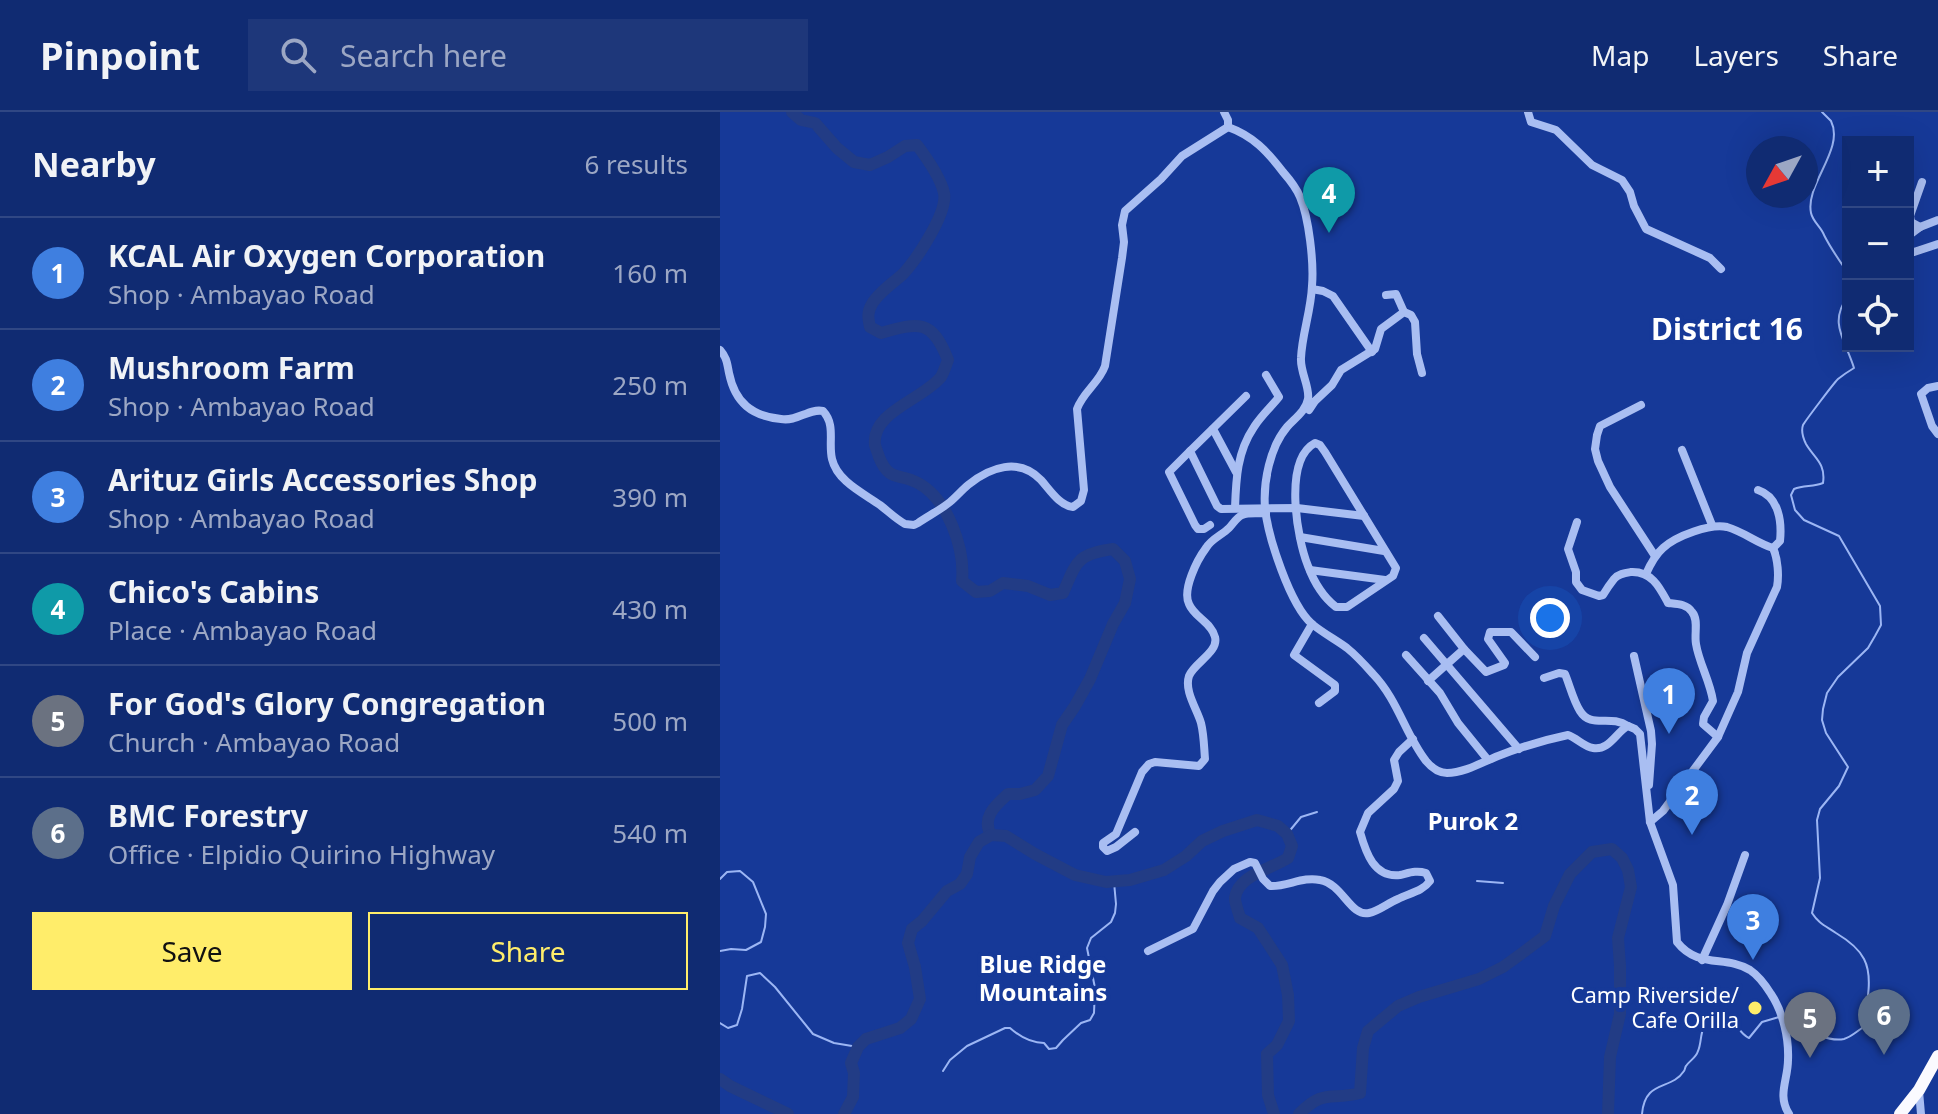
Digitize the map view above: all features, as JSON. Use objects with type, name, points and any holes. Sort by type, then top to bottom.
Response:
[{"type":"highway","points":[[1900,1114],[1919,1090],[1938,1056]]},
{"type":"street","points":[[1224,112],[1228,127]]},
{"type":"street","points":[[1528,112],[1531,122],[1556,130],[1592,165],[1622,180],[1646,229],[1710,258],[1721,269]]},
{"type":"street","points":[[1228,127],[1261,145],[1296,189],[1306,216],[1312,289],[1301,358],[1309,396],[1307,405],[1276,443],[1265,491],[1266,511],[1284,577],[1297,605],[1312,624],[1350,651],[1379,680],[1398,707],[1427,762],[1438,771],[1457,771],[1568,735],[1598,748],[1608,744],[1621,729],[1628,726]]},
{"type":"street","points":[[720,350],[727,360],[737,394],[751,411],[784,420],[799,418],[813,410],[823,411],[832,426],[832,459],[836,469],[843,478],[905,524],[914,525],[932,514],[970,483],[993,470],[1012,466],[1027,469],[1036,475],[1065,506],[1073,507],[1081,501],[1084,490],[1077,409],[1105,366],[1122,258],[1125,211],[1182,156],[1228,127]]},
{"type":"street","points":[[1920,227],[1911,222],[1910,216],[1922,182]]},
{"type":"street","points":[[1914,232],[1938,220]]},
{"type":"street","points":[[1914,252],[1938,244]]},
{"type":"street","points":[[1312,289],[1333,296],[1372,352]]},
{"type":"street","points":[[1386,295],[1396,294],[1404,312],[1414,318],[1422,373]]},
{"type":"street","points":[[1309,410],[1341,370],[1372,352],[1381,329],[1404,312]]},
{"type":"street","points":[[1235,508],[1236,473],[1240,457],[1250,434],[1279,397],[1266,375]]},
{"type":"street","points":[[1938,386],[1928,388],[1921,394],[1938,434]]},
{"type":"street","points":[[1210,525],[1198,529],[1169,472],[1246,396]]},
{"type":"street","points":[[1641,405],[1600,426],[1596,454],[1610,487],[1655,556]]},
{"type":"street","points":[[1213,429],[1236,473]]},
{"type":"street","points":[[1315,443],[1325,452],[1394,564],[1396,570],[1393,576],[1347,607],[1336,607],[1320,591],[1310,570],[1300,537],[1297,508],[1299,467],[1307,448],[1315,443]]},
{"type":"street","points":[[1682,450],[1712,525]]},
{"type":"street","points":[[1190,451],[1217,506],[1221,509],[1266,511]]},
{"type":"street","points":[[1758,490],[1772,499],[1779,514],[1780,541],[1773,548]]},
{"type":"street","points":[[1135,832],[1112,850],[1104,849],[1103,843],[1118,831],[1145,768],[1155,762],[1199,766],[1205,759],[1202,726],[1188,683],[1190,674],[1212,650],[1216,641],[1215,634],[1189,605],[1186,591],[1206,546],[1238,518],[1248,514],[1297,508],[1364,516]]},
{"type":"street","points":[[1577,522],[1568,549],[1576,582],[1582,590],[1603,595],[1619,575],[1637,572],[1653,579],[1668,603],[1683,604],[1694,614],[1696,645],[1713,701],[1703,724],[1718,737]]},
{"type":"street","points":[[1646,574],[1655,556],[1671,542],[1712,525],[1731,528],[1773,548]]},
{"type":"street","points":[[1300,537],[1384,551]]},
{"type":"street","points":[[1650,822],[1663,811],[1718,737],[1738,692],[1747,653],[1777,587],[1773,548]]},
{"type":"street","points":[[1310,570],[1385,581]]},
{"type":"street","points":[[1438,616],[1483,670],[1489,672],[1505,663],[1488,639],[1490,632],[1511,632],[1535,657]]},
{"type":"street","points":[[1312,624],[1294,655],[1335,685],[1335,691],[1319,703]]},
{"type":"street","points":[[1424,638],[1519,749]]},
{"type":"street","points":[[1428,681],[1464,649]]},
{"type":"street","points":[[1406,655],[1447,703],[1458,723],[1488,760]]},
{"type":"street","points":[[1634,656],[1651,731],[1649,784],[1645,789]]},
{"type":"street","points":[[1544,678],[1563,673],[1584,716],[1591,721],[1610,719],[1622,722],[1640,734],[1650,822],[1673,885],[1677,942],[1702,960],[1748,968],[1762,982],[1780,1011],[1783,1022],[1789,1062],[1782,1098],[1789,1114]]},
{"type":"street","points":[[1148,951],[1193,929],[1220,882],[1234,869],[1250,862],[1255,863],[1270,886],[1307,878],[1326,881],[1338,889],[1355,910],[1367,914],[1424,888],[1430,881],[1429,876],[1421,871],[1397,875],[1381,873],[1360,832],[1368,813],[1394,789],[1398,781],[1394,760],[1413,739]]},
{"type":"street","points":[[1702,960],[1745,855]]},
{"type":"street","points":[[1919,1090],[1921,1114]]},
{"type":"waterway","points":[[792,112],[801,120],[815,123],[854,162],[870,165],[905,146],[917,145],[942,187],[944,202],[930,236],[903,274],[875,300],[868,318],[870,327],[881,333],[905,327],[923,327],[936,337],[948,360],[941,377],[933,385],[899,407],[881,424],[875,445],[883,465],[891,474],[929,490],[946,513],[961,554],[962,581],[976,592],[990,591],[1003,583],[1028,586],[1050,595],[1063,593],[1080,561],[1092,553],[1113,549],[1125,561],[1130,579],[1125,603],[1090,679],[1062,725],[1048,776],[1035,790],[1008,794],[999,803],[989,817],[991,835]]},
{"type":"waterway","points":[[1822,112],[1831,121],[1833,143],[1814,190],[1811,213],[1842,264]]},
{"type":"waterway","points":[[1842,306],[1839,323],[1842,337]]},
{"type":"waterway","points":[[1786,1018],[1829,1039],[1844,1039],[1862,1028],[1868,993],[1867,967],[1862,955],[1812,913],[1820,878],[1817,820],[1820,809],[1839,786],[1848,767],[1826,733],[1823,709],[1827,693],[1838,677],[1868,648],[1875,636],[1881,625],[1880,606],[1839,536],[1804,520],[1795,510],[1791,495],[1794,489],[1823,483],[1821,466],[1806,444],[1802,427],[1835,382],[1854,368],[1848,352]]},
{"type":"waterway","points":[[1287,834],[1301,817],[1317,812]]},
{"type":"waterway","points":[[844,1114],[853,1097],[854,1073],[851,1063],[858,1047],[866,1039],[900,1028],[911,1019],[920,999],[908,943],[912,929],[947,891],[960,884],[979,842],[991,835],[1006,836],[1075,875],[1106,882],[1130,880],[1164,870],[1202,841],[1257,820],[1278,826],[1287,834],[1292,846],[1288,858],[1249,878],[1237,890],[1235,898],[1240,918],[1258,928],[1282,965],[1288,995],[1289,1021],[1277,1045],[1267,1054],[1268,1095],[1274,1114]]},
{"type":"waterway","points":[[1299,1114],[1322,1098],[1360,1093],[1363,1048],[1368,1031],[1398,1006],[1479,979],[1521,954],[1545,936],[1554,906],[1570,874],[1592,852],[1612,849],[1622,858],[1631,887],[1618,938],[1620,1014],[1610,1057],[1608,1114]]},
{"type":"waterway","points":[[720,879],[727,872],[740,871],[753,882],[766,914],[761,942],[746,950],[720,951]]},
{"type":"waterway","points":[[1477,881],[1503,883]]},
{"type":"waterway","points":[[943,1071],[950,1060],[967,1046],[1005,1028],[1044,1043],[1049,1049],[1056,1048],[1081,1023],[1090,1020],[1094,1013],[1095,988],[1087,948],[1091,938],[1111,922],[1115,913],[1114,882]]},
{"type":"waterway","points":[[720,1023],[728,1028],[737,1025],[747,976],[760,973],[813,1034],[834,1043],[858,1047]]},
{"type":"waterway","points":[[1642,1114],[1648,1095],[1679,1077],[1696,1055],[1703,1028],[1709,1021],[1727,1018],[1749,1038],[1762,1022],[1779,1017]]},
{"type":"waterway","points":[[720,1079],[788,1114]]},
{"type":"place","name":"Chico's Cabins","points":[[1329,233]]},
{"type":"place","name":"KCAL Air Oxygen Corporation","points":[[1669,734]]},
{"type":"place","name":"Mushroom Farm","points":[[1692,835]]},
{"type":"place","name":"Arituz Girls Accessories Shop","points":[[1753,960]]},
{"type":"place","name":"Camp Riverside/ Cafe Orilla","points":[[1755,1008]]},
{"type":"place","name":"BMC Forestry","points":[[1884,1055]]},
{"type":"place","name":"For God's Glory Congregation","points":[[1810,1058]]},
{"type":"district","name":"District 16","points":[[1727,330]]},
{"type":"district","name":"Purok 2","points":[[1473,822]]},
{"type":"district","name":"Blue Ridge Mountains","points":[[1043,979]]}]
